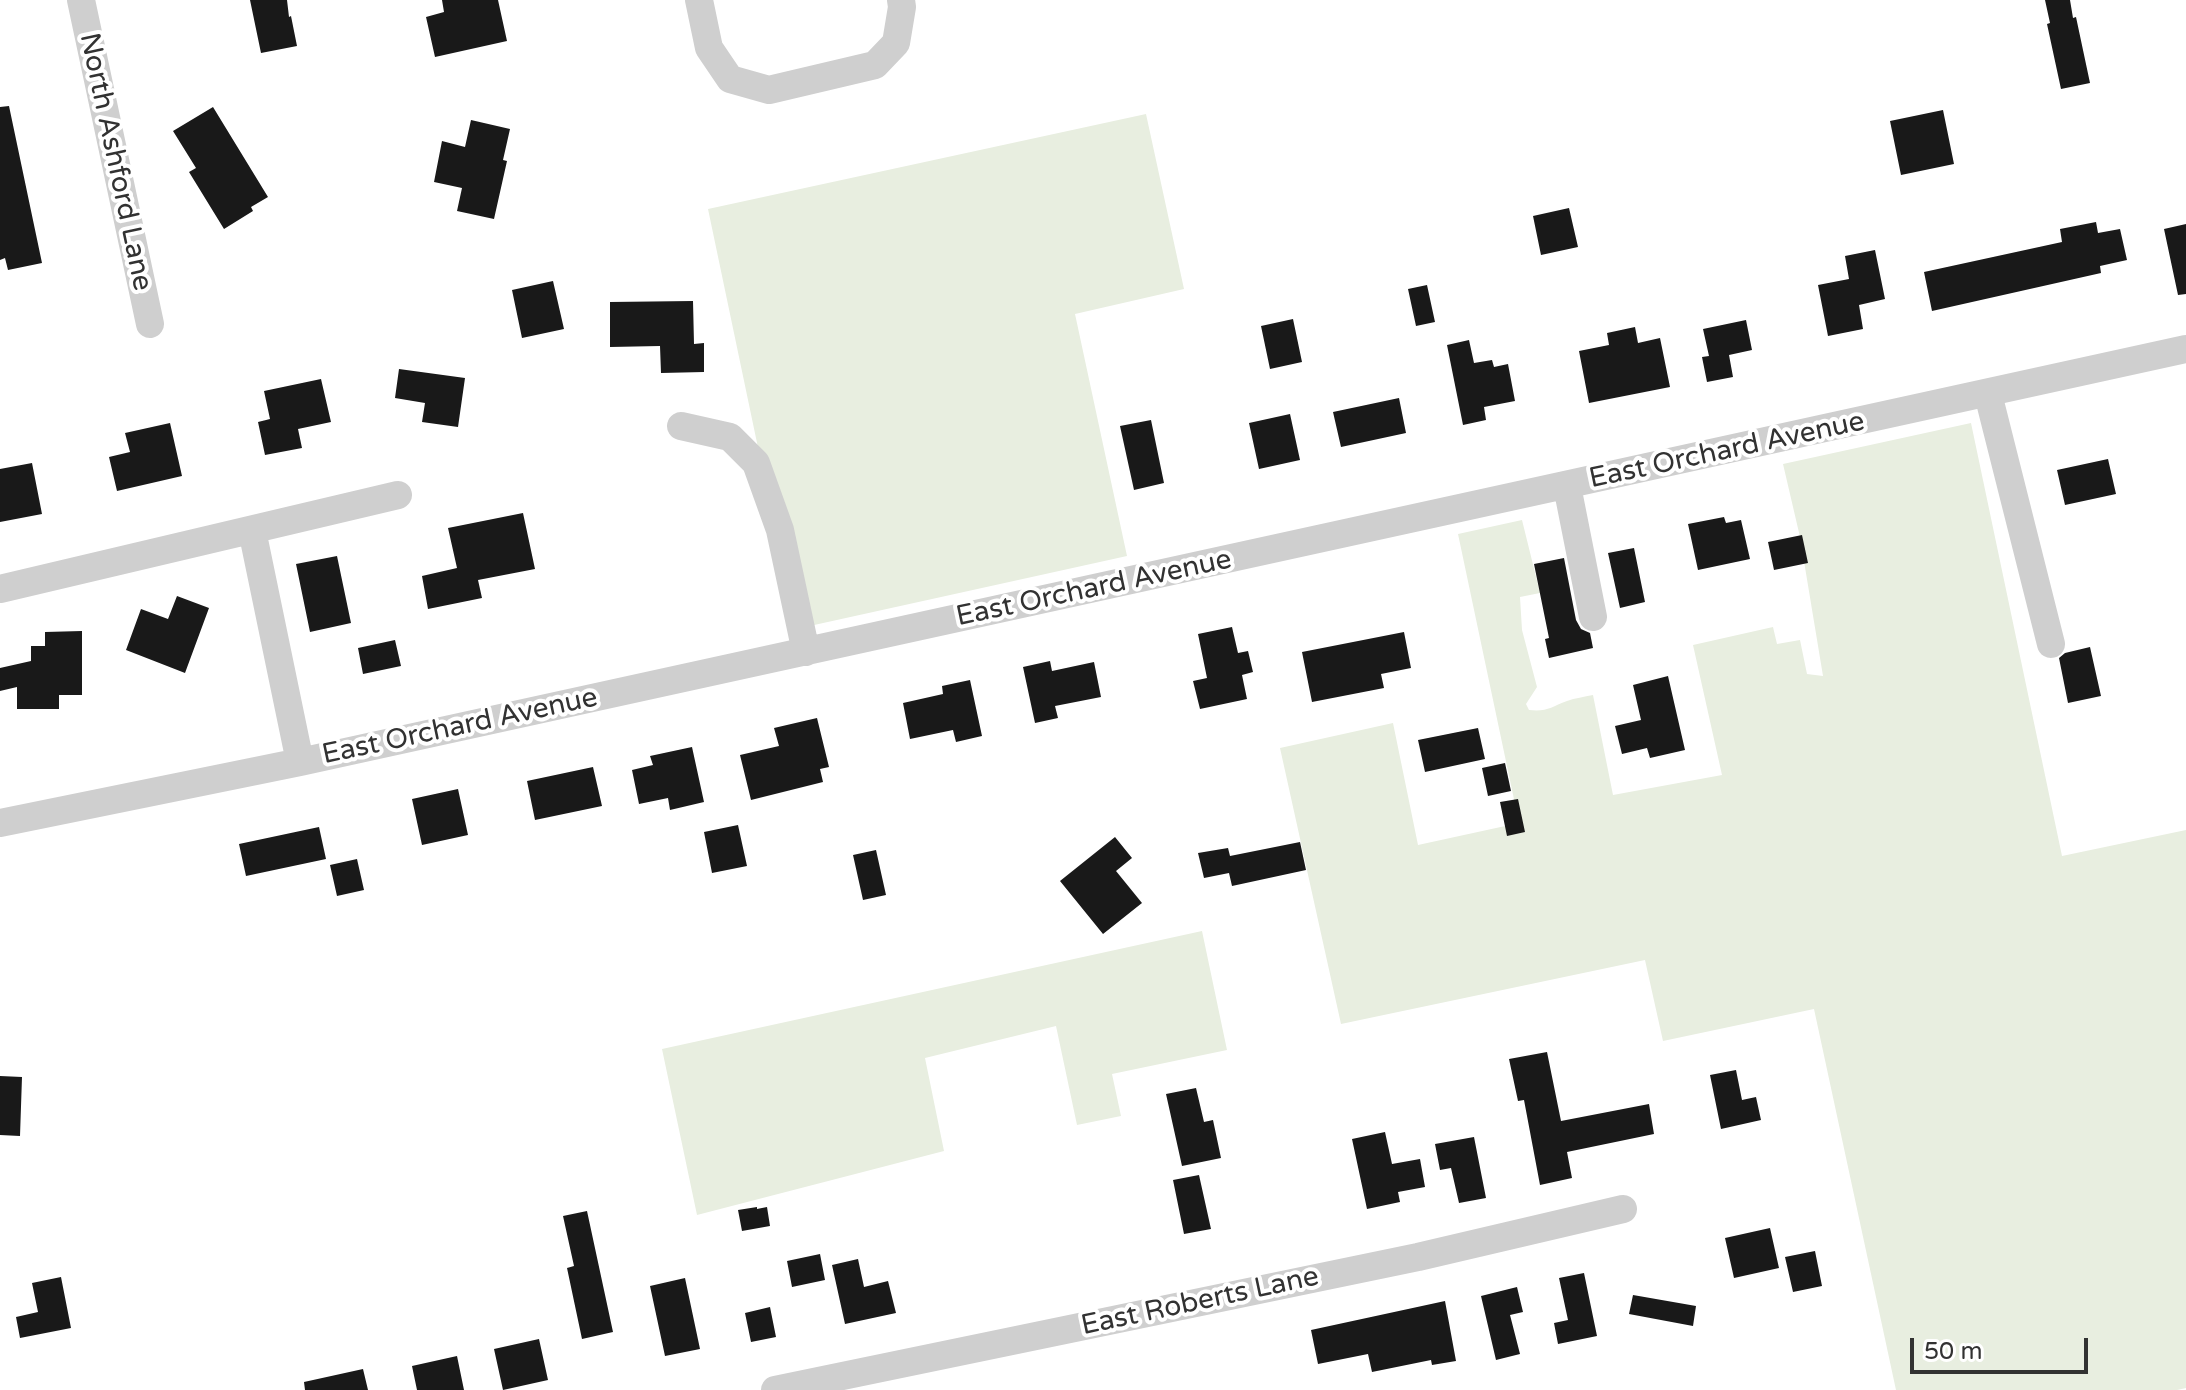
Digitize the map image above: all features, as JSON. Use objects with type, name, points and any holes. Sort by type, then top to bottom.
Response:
[{"type":"street","name":"North Ashford Lane","points":[[81,0],[150,324]]},
{"type":"street","points":[[699,0],[709,48],[730,79],[769,90],[875,65],[896,43],[901,0]]},
{"type":"street","name":"East Orchard Avenue","points":[[0,823],[300,762],[2186,349]]},
{"type":"street","points":[[1988,394],[2051,644]]},
{"type":"street","points":[[681,426],[730,437],[756,463],[780,530],[806,652]]},
{"type":"street","points":[[1567,486],[1593,617]]},
{"type":"street","points":[[0,589],[398,495]]},
{"type":"street","points":[[252,530],[300,762]]},
{"type":"street","name":"East Roberts Lane","points":[[775,1390],[1418,1257],[1623,1209]]},
{"type":"shaded area","points":[[1146,114],[1184,289],[1075,314],[1127,556],[796,629],[708,209]]},
{"type":"shaded area","points":[[1971,423],[2062,856],[2186,830],[2186,1388],[2177,1390],[1896,1390],[1814,1009],[1663,1041],[1645,960],[1341,1024],[1280,748],[1393,723],[1418,845],[1519,823],[1458,534],[1522,520],[1540,593],[1520,597],[1522,630],[1537,687],[1526,704],[1529,710],[1545,710],[1593,695],[1613,795],[1722,775],[1693,645],[1773,627],[1777,644],[1800,640],[1807,674],[1823,676],[1800,537],[1783,464]]},
{"type":"shaded area","points":[[1202,931],[1227,1050],[1112,1074],[1121,1116],[1077,1125],[1056,1026],[925,1058],[944,1151],[697,1215],[662,1049]]},
{"type":"building","points":[[250,0],[287,0],[297,46],[261,53]]},
{"type":"building","points":[[442,0],[498,0],[507,41],[435,57],[426,17],[444,12]]},
{"type":"building","points":[[2045,0],[2070,0],[2090,83],[2061,89]]},
{"type":"building","points":[[9,106],[42,263],[8,270],[5,258],[0,260],[0,107]]},
{"type":"building","points":[[213,107],[268,197],[251,207],[253,211],[224,229],[189,172],[196,168],[173,131]]},
{"type":"building","points":[[1943,110],[1954,164],[1901,175],[1890,121]]},
{"type":"building","points":[[471,120],[510,129],[503,160],[507,161],[494,219],[457,211],[462,188],[434,182],[442,141],[465,147]]},
{"type":"building","points":[[1569,208],[1578,247],[1541,255],[1533,216]]},
{"type":"building","points":[[2096,222],[2098,233],[2120,229],[2127,260],[2100,266],[2101,273],[1932,311],[1924,272],[2062,242],[2060,229]]},
{"type":"building","points":[[2186,224],[2186,294],[2178,295],[2164,229]]},
{"type":"building","points":[[1875,250],[1885,299],[1859,305],[1863,329],[1828,336],[1818,285],[1849,279],[1845,256]]},
{"type":"building","points":[[553,281],[564,329],[522,338],[512,290]]},
{"type":"building","points":[[1427,285],[1435,322],[1416,326],[1408,289]]},
{"type":"building","points":[[693,301],[694,344],[704,343],[704,372],[661,373],[660,346],[610,347],[610,302]]},
{"type":"building","points":[[1293,319],[1302,362],[1270,369],[1261,326]]},
{"type":"building","points":[[1746,320],[1752,350],[1729,355],[1733,377],[1707,382],[1702,357],[1709,356],[1703,329]]},
{"type":"building","points":[[1635,327],[1638,343],[1660,338],[1670,387],[1589,403],[1579,351],[1609,345],[1607,333]]},
{"type":"building","points":[[1469,340],[1474,363],[1492,360],[1494,367],[1508,364],[1515,401],[1484,407],[1486,420],[1463,425],[1447,345]]},
{"type":"building","points":[[399,369],[465,378],[458,427],[422,422],[425,403],[395,398]]},
{"type":"building","points":[[321,379],[331,422],[298,429],[302,448],[265,455],[258,422],[270,419],[264,391]]},
{"type":"building","points":[[1399,398],[1406,433],[1341,447],[1333,412]]},
{"type":"building","points":[[1290,414],[1300,460],[1259,469],[1249,423]]},
{"type":"building","points":[[1151,420],[1164,483],[1134,490],[1120,426]]},
{"type":"building","points":[[170,423],[182,476],[117,491],[109,457],[130,452],[125,433]]},
{"type":"building","points":[[2108,459],[2116,494],[2065,505],[2057,470]]},
{"type":"building","points":[[32,463],[42,514],[0,522],[0,469]]},
{"type":"building","points":[[523,513],[535,569],[478,580],[482,598],[428,609],[422,576],[457,568],[448,528]]},
{"type":"building","points":[[1724,517],[1726,523],[1741,520],[1750,559],[1698,570],[1688,524]]},
{"type":"building","points":[[1802,535],[1808,563],[1774,570],[1768,542]]},
{"type":"building","points":[[1634,548],[1645,602],[1620,608],[1608,553]]},
{"type":"building","points":[[337,556],[351,623],[310,632],[296,564]]},
{"type":"building","points":[[1564,558],[1576,620],[1581,629],[1590,633],[1593,648],[1549,658],[1545,639],[1549,638],[1534,564]]},
{"type":"building","points":[[177,596],[209,608],[185,673],[126,650],[141,609],[168,619]]},
{"type":"building","points":[[1232,627],[1238,653],[1248,651],[1253,672],[1242,675],[1247,699],[1200,709],[1193,681],[1207,678],[1198,634]]},
{"type":"building","points":[[82,631],[82,695],[59,695],[59,709],[17,709],[17,687],[0,691],[0,668],[31,661],[31,646],[45,646],[45,632]]},
{"type":"building","points":[[1404,632],[1411,668],[1381,674],[1384,688],[1312,702],[1302,652]]},
{"type":"building","points":[[395,640],[401,666],[363,674],[358,648]]},
{"type":"building","points":[[2090,647],[2101,696],[2068,703],[2059,658],[2065,653]]},
{"type":"building","points":[[1050,661],[1052,671],[1094,662],[1101,697],[1055,706],[1058,718],[1035,723],[1023,667]]},
{"type":"building","points":[[1668,676],[1685,750],[1650,758],[1647,748],[1622,754],[1615,726],[1641,720],[1633,685]]},
{"type":"building","points":[[970,680],[982,736],[956,742],[953,730],[910,739],[903,703],[943,694],[942,686]]},
{"type":"building","points":[[817,718],[829,767],[820,769],[823,782],[751,800],[740,755],[779,746],[774,728]]},
{"type":"building","points":[[1478,728],[1485,759],[1425,772],[1418,740]]},
{"type":"building","points":[[692,747],[704,802],[670,810],[668,798],[639,804],[632,770],[653,765],[650,756]]},
{"type":"building","points":[[1505,763],[1511,791],[1488,796],[1482,768]]},
{"type":"building","points":[[593,767],[602,806],[535,820],[527,781]]},
{"type":"building","points":[[458,789],[468,835],[422,845],[412,799]]},
{"type":"building","points":[[1518,799],[1525,832],[1507,836],[1500,802]]},
{"type":"building","points":[[738,825],[747,866],[712,873],[704,832]]},
{"type":"building","points":[[319,827],[326,859],[246,876],[239,844]]},
{"type":"building","points":[[1115,837],[1132,858],[1116,871],[1142,903],[1103,934],[1060,881]]},
{"type":"building","points":[[1300,842],[1306,870],[1232,886],[1229,873],[1204,878],[1198,853],[1228,848],[1230,856]]},
{"type":"building","points":[[876,850],[886,895],[863,900],[853,855]]},
{"type":"building","points":[[357,859],[364,890],[337,896],[330,865]]},
{"type":"building","points":[[1547,1052],[1561,1121],[1649,1104],[1654,1134],[1567,1152],[1572,1178],[1540,1185],[1524,1100],[1518,1101],[1509,1059]]},
{"type":"building","points":[[1736,1070],[1742,1100],[1756,1097],[1761,1120],[1721,1129],[1710,1075]]},
{"type":"building","points":[[0,1076],[22,1077],[20,1136],[0,1135]]},
{"type":"building","points":[[1196,1088],[1204,1122],[1213,1120],[1221,1158],[1182,1166],[1166,1094]]},
{"type":"building","points":[[1385,1132],[1392,1164],[1420,1159],[1425,1187],[1398,1192],[1400,1202],[1367,1209],[1352,1139]]},
{"type":"building","points":[[1474,1137],[1486,1198],[1459,1203],[1451,1168],[1440,1170],[1435,1144]]},
{"type":"building","points":[[1199,1175],[1211,1229],[1184,1234],[1173,1180]]},
{"type":"building","points":[[767,1207],[770,1226],[742,1231],[738,1210]]},
{"type":"building","points":[[587,1211],[613,1332],[582,1339],[567,1268],[574,1266],[563,1216]]},
{"type":"building","points":[[1770,1228],[1779,1268],[1734,1278],[1725,1238]]},
{"type":"building","points":[[1815,1251],[1822,1286],[1793,1292],[1785,1257]]},
{"type":"building","points":[[820,1254],[825,1280],[792,1287],[787,1261]]},
{"type":"building","points":[[858,1259],[864,1287],[888,1281],[896,1313],[845,1324],[832,1265]]},
{"type":"building","points":[[1584,1273],[1597,1336],[1558,1344],[1554,1323],[1568,1320],[1559,1278]]},
{"type":"building","points":[[61,1277],[71,1328],[20,1338],[16,1317],[38,1312],[32,1283]]},
{"type":"building","points":[[685,1278],[700,1349],[665,1356],[650,1286]]},
{"type":"building","points":[[1517,1287],[1523,1312],[1510,1315],[1520,1354],[1496,1360],[1481,1296]]},
{"type":"building","points":[[1633,1295],[1696,1306],[1693,1326],[1629,1314]]},
{"type":"building","points":[[1445,1301],[1456,1361],[1432,1365],[1431,1360],[1372,1372],[1368,1354],[1318,1364],[1311,1330]]},
{"type":"building","points":[[770,1307],[776,1337],[751,1342],[745,1313]]},
{"type":"building","points":[[539,1339],[548,1380],[503,1390],[494,1349]]},
{"type":"building","points":[[457,1356],[464,1390],[417,1390],[412,1366]]},
{"type":"building","points":[[363,1369],[368,1390],[305,1390],[304,1382]]}]
